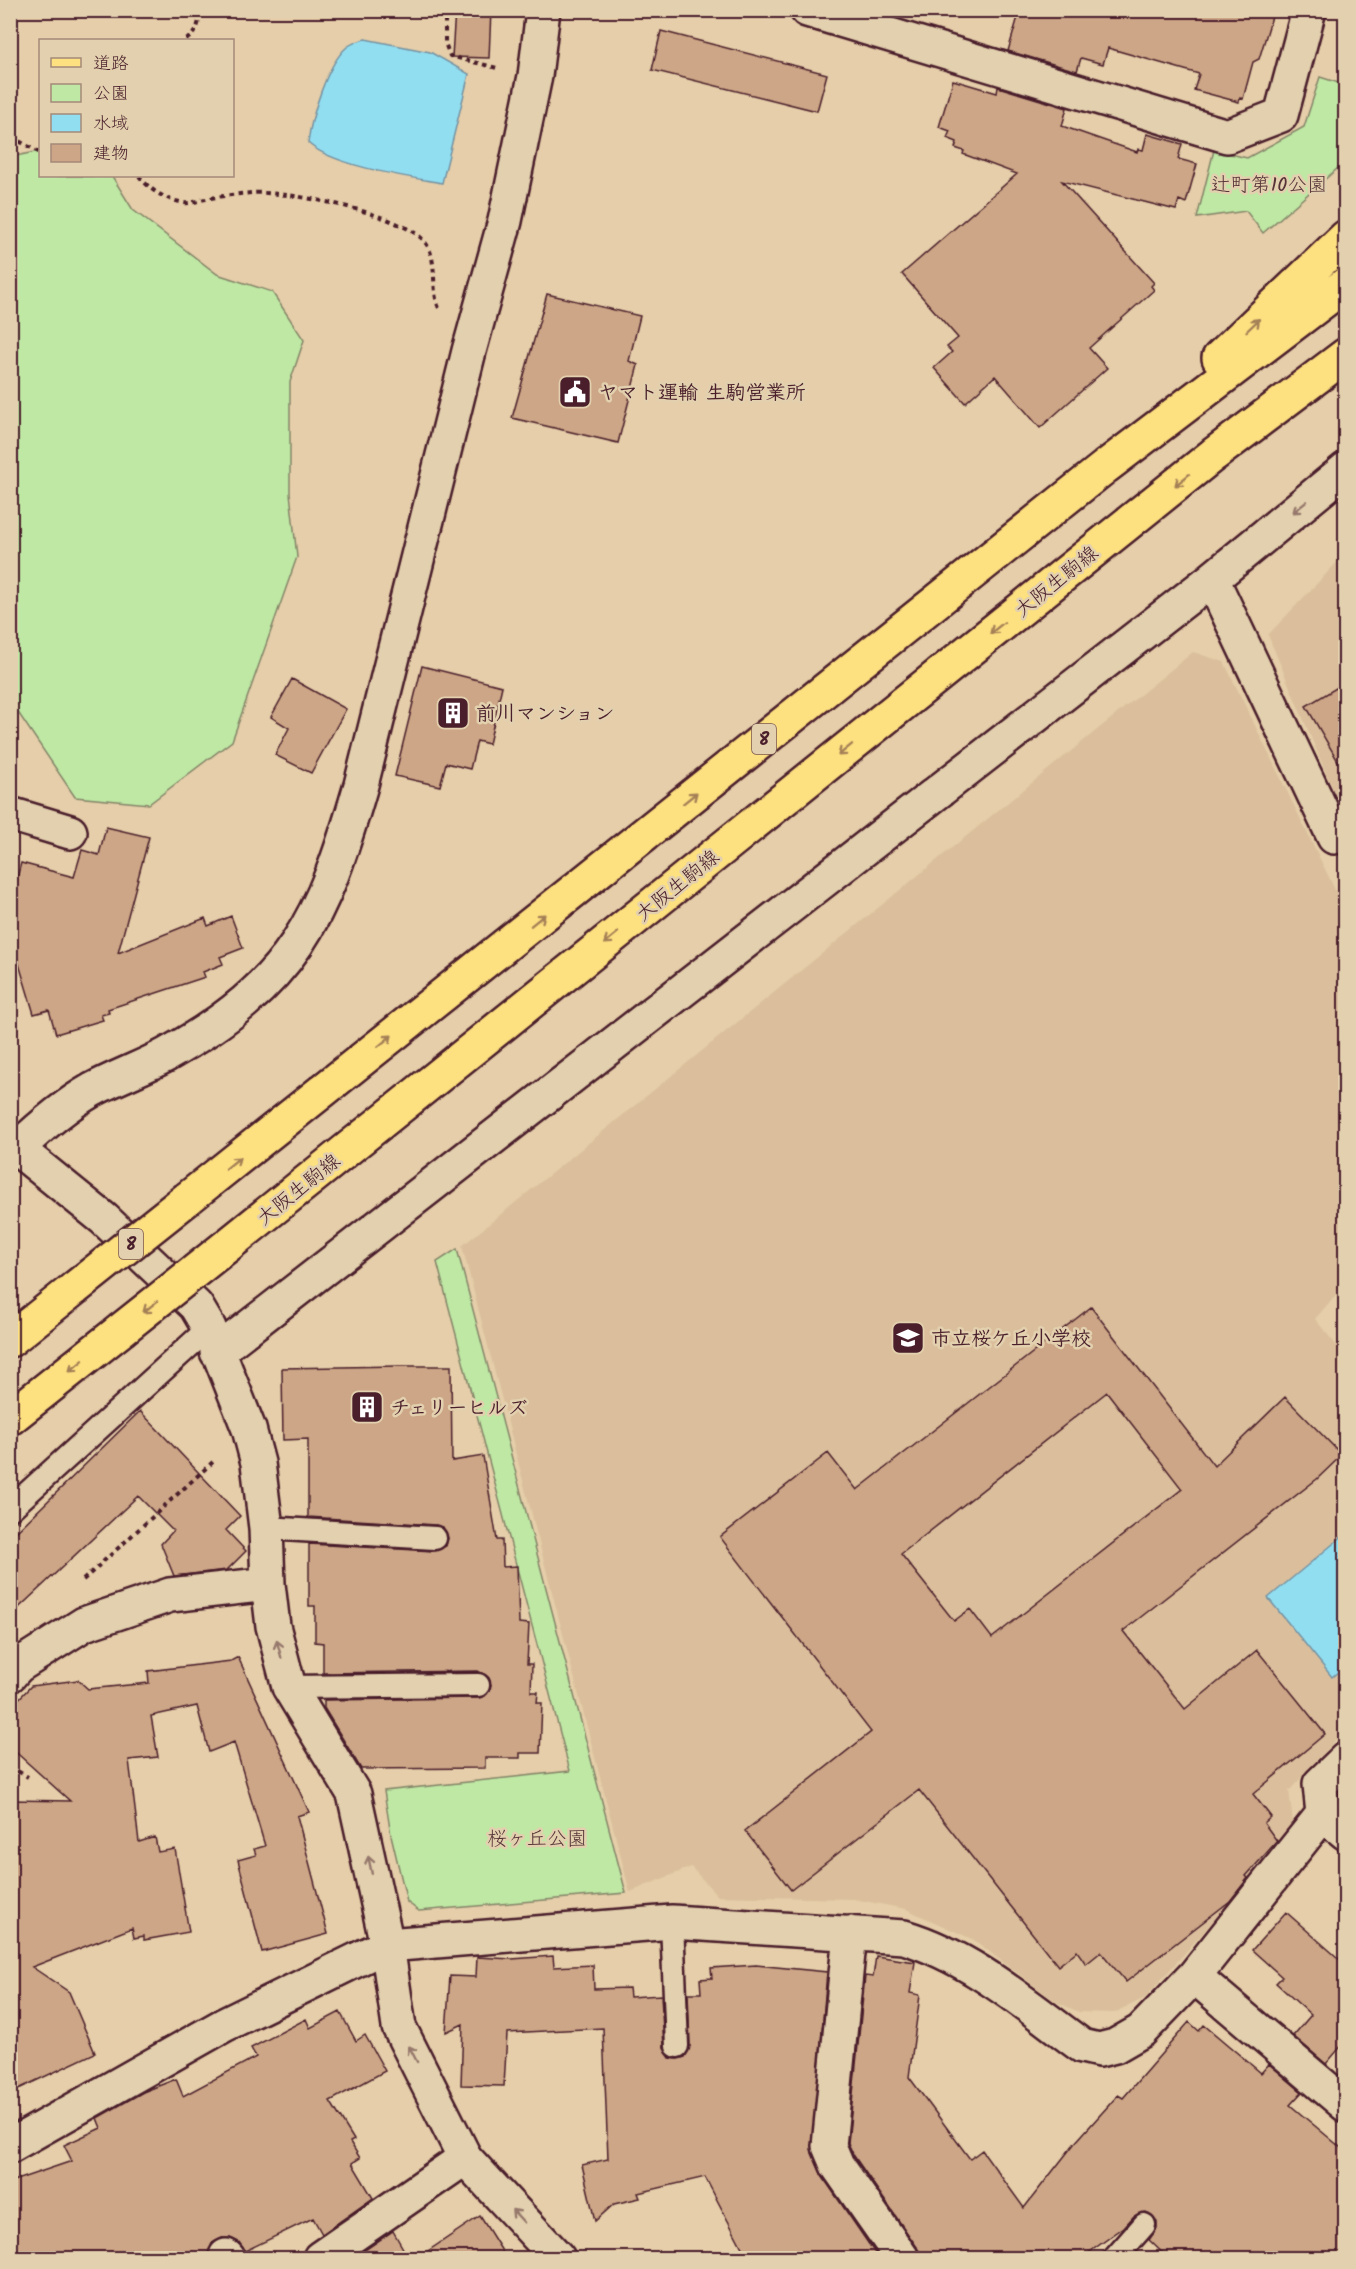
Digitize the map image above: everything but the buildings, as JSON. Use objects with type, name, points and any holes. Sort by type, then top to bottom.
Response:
[{"type":"main road","points":[[1105,467],[1346,237]]},
{"type":"main road","name":"8","points":[[10,1340],[1105,467],[1346,284]]},
{"type":"main road","name":"大阪生駒線","points":[[10,1418],[1213,455],[1346,356]]},
{"type":"main road","points":[[1213,455],[1346,380]]},
{"type":"street","points":[[543,10],[536,76],[505,221],[469,351],[340,856],[325,896],[296,949],[264,987],[218,1023],[165,1055],[92,1090],[53,1115],[13,1152],[104,1219],[196,1306],[213,1340],[249,1429],[258,1462],[266,1528],[268,1584],[273,1626],[289,1687],[354,1794],[387,1945],[399,2027],[465,2158],[558,2259]]},
{"type":"street","points":[[807,10],[1227,136],[1281,115],[1309,10]]},
{"type":"street","points":[[213,1340],[1212,579],[1346,470]]},
{"type":"street","points":[[1212,579],[1334,837]]},
{"type":"street","points":[[10,814],[70,832]]},
{"type":"street","points":[[10,1675],[18,1666],[84,1624],[170,1595],[268,1584]]},
{"type":"street","points":[[10,2146],[224,2025],[387,1945],[672,1922],[904,1937],[934,1946],[993,1980],[1082,2046],[1099,2050],[1114,2046],[1141,2031],[1334,1823],[1320,1784],[1346,1759]]},
{"type":"street","points":[[850,1933],[829,2146],[837,2166],[902,2259]]},
{"type":"street","points":[[1194,1976],[1346,2105]]},
{"type":"street","points":[[320,2259],[465,2158]]},
{"type":"lane","points":[[10,1509],[213,1340]]},
{"type":"lane","points":[[266,1528],[435,1538]]},
{"type":"lane","points":[[289,1687],[478,1685]]},
{"type":"lane","points":[[672,1922],[677,2046]]},
{"type":"lane","points":[[1115,2259],[1144,2225]]},
{"type":"path","points":[[187,39],[194,34],[200,21],[199,10]]},
{"type":"path","points":[[445,10],[445,43],[450,56],[536,76]]},
{"type":"path","points":[[10,127],[14,138],[39,152]]},
{"type":"path","points":[[140,177],[147,187],[163,197],[187,204],[204,199],[254,192],[322,198],[400,225],[425,242],[433,267],[437,306],[469,351]]},
{"type":"path","points":[[77,1585],[249,1429]]},
{"type":"path","points":[[10,1767],[28,1777]]},
{"type":"shaded area","points":[[1345,554],[1345,818],[1268,635]]},
{"type":"shaded area","name":"市立桜ケ丘小学校","points":[[1193,652],[1224,662],[1340,900],[1345,905],[1345,1284],[1315,1319],[1345,1356],[1345,1730],[1289,1791],[1294,1830],[1145,1998],[1114,2013],[1079,2012],[1054,2001],[974,1940],[906,1909],[854,1899],[718,1896],[691,1867],[630,1892],[462,1246]]},
{"type":"green space","name":"辻町第10公園","points":[[1320,77],[1345,85],[1345,162],[1263,233],[1246,211],[1197,218],[1214,150],[1247,158],[1304,127]]},
{"type":"green space","points":[[39,151],[39,177],[113,177],[133,210],[217,274],[272,292],[304,340],[290,382],[290,493],[297,557],[232,741],[149,804],[75,797],[11,702],[11,157]]},
{"type":"green space","name":"桜ヶ丘公園","points":[[457,1249],[626,1893],[419,1911],[407,1902],[391,1835],[384,1791],[570,1771],[437,1262]]},
{"type":"water","points":[[365,39],[430,52],[469,74],[442,183],[352,164],[320,151],[308,143],[316,106],[333,66],[347,47]]},
{"type":"water","points":[[1345,1534],[1345,1666],[1332,1677],[1268,1598]]},
{"type":"place","name":"ヤマト運輸 生駒営業所","points":[[575,392]]},
{"type":"place","name":"前川マンション","points":[[453,713]]},
{"type":"place","name":"市立桜ケ丘小学校","points":[[908,1338]]},
{"type":"place","name":"チェリーヒルズ","points":[[367,1407]]}]
